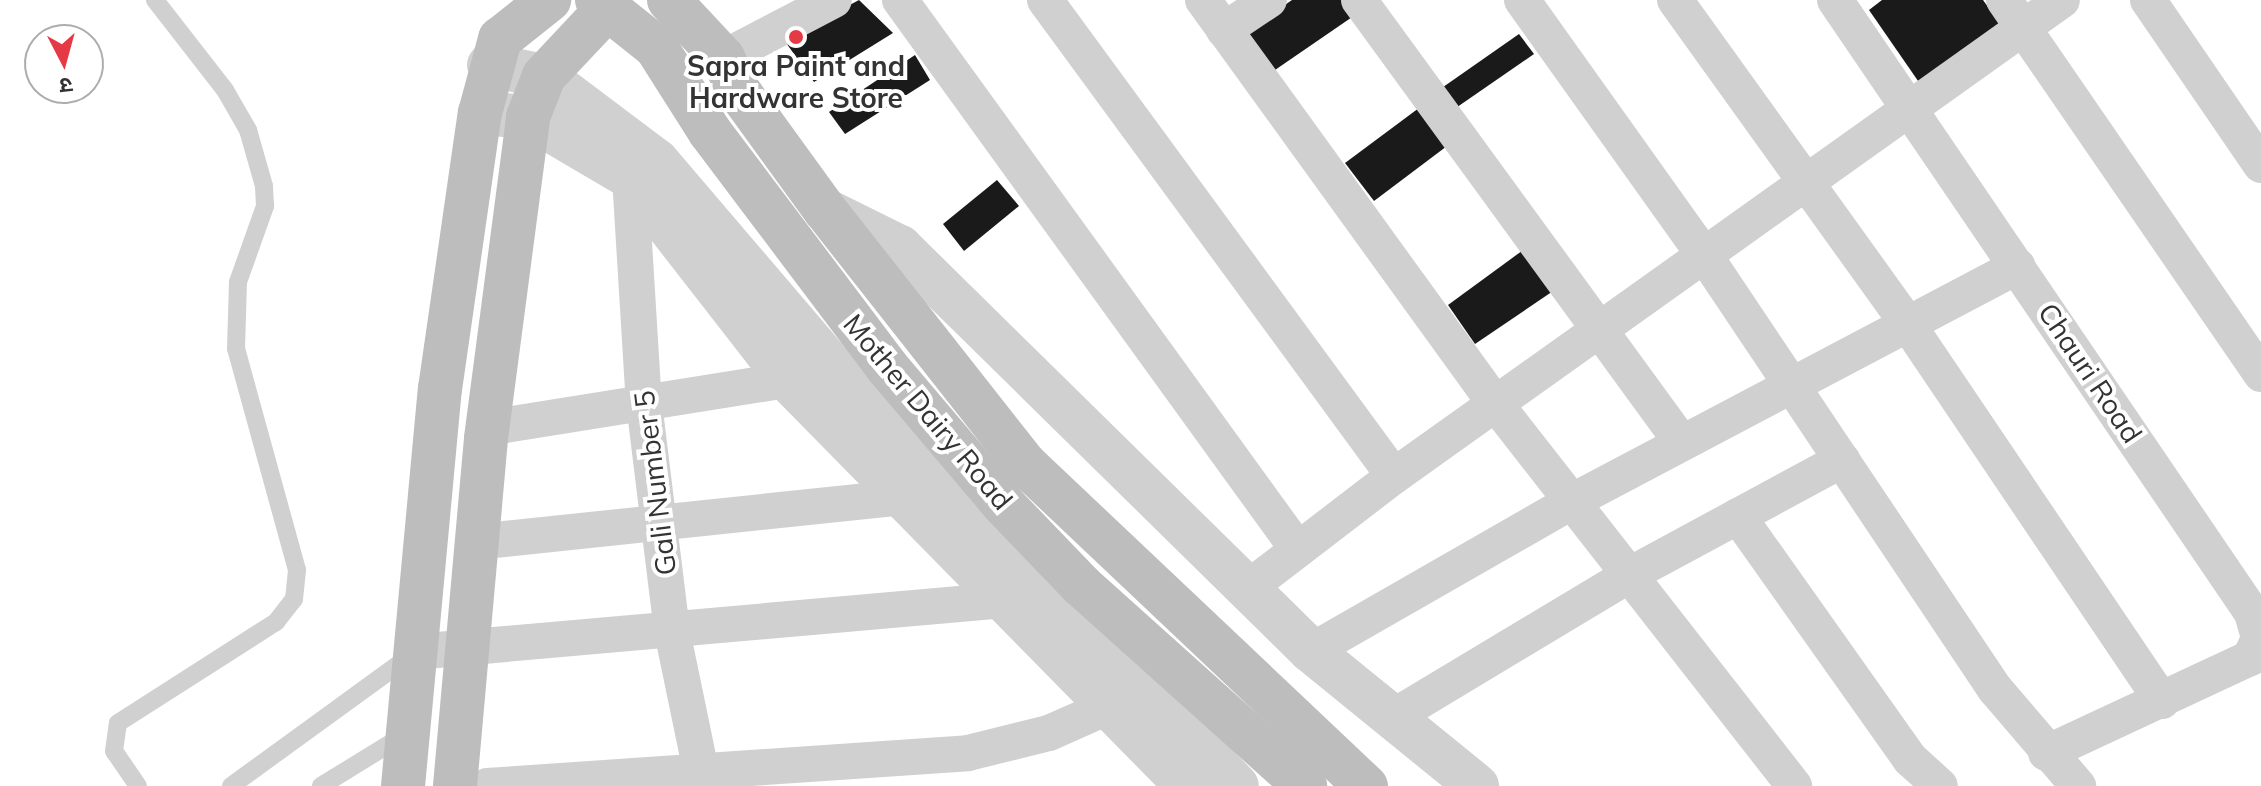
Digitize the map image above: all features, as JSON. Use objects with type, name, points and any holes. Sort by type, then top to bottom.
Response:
[{"type":"main road","points":[[403,786],[440,389],[494,35],[549,0]]},
{"type":"main road","name":"Mother Dairy Road","points":[[669,0],[723,58],[738,90],[964,393],[1112,553],[1366,786]]},
{"type":"main road","points":[[455,786],[487,428],[528,117],[544,76],[600,6]]},
{"type":"main road","name":"Mother Dairy Road","points":[[600,6],[656,47],[710,132],[903,387],[1082,586],[1305,786]]},
{"type":"street","points":[[723,58],[834,0]]},
{"type":"street","points":[[900,0],[1296,547]]},
{"type":"street","points":[[1045,0],[1394,476]]},
{"type":"street","points":[[1203,0],[1495,403],[1794,786]]},
{"type":"street","points":[[1224,30],[1269,0]]},
{"type":"street","points":[[1359,0],[1682,443]]},
{"type":"street","points":[[1522,0],[1707,259],[1842,460],[2046,753],[2078,786]]},
{"type":"street","points":[[1675,0],[1809,182],[1907,323],[2162,701],[2046,753]]},
{"type":"street","name":"Chauri Road","points":[[1835,0],[2252,613],[2259,638],[2250,658],[2162,701]]},
{"type":"street","points":[[1248,588],[1296,547],[1495,403],[1707,259],[1809,182],[1914,112],[2014,14],[2062,0]]},
{"type":"street","points":[[2148,0],[2261,165]]},
{"type":"street","points":[[2014,14],[2248,339],[2261,374]]},
{"type":"street","points":[[494,35],[657,161],[860,399],[1237,786]]},
{"type":"street","points":[[480,113],[528,117],[630,177],[788,380],[1110,706],[1173,783]]},
{"type":"street","name":"Gali Number 5","points":[[630,177],[644,403],[672,631],[702,777]]},
{"type":"street","points":[[825,210],[900,247],[1311,651],[1477,786]]},
{"type":"street","points":[[1311,651],[1571,502],[2018,266]]},
{"type":"street","points":[[487,428],[788,380]]},
{"type":"street","points":[[1393,717],[1631,574],[1842,460]]},
{"type":"street","points":[[476,542],[904,497]]},
{"type":"street","points":[[1738,516],[1910,759],[1940,786]]},
{"type":"street","points":[[415,652],[467,650],[1005,600]]},
{"type":"street","points":[[487,786],[702,777],[968,753],[1049,733],[1110,706]]},
{"type":"lane","points":[[138,786],[114,751],[118,723],[276,622],[294,599],[297,570],[236,349],[238,282],[265,206],[264,186],[248,130],[225,90],[155,0]]},
{"type":"lane","points":[[231,786],[415,652]]},
{"type":"lane","points":[[321,786],[408,732]]},
{"type":"building","points":[[859,0],[893,33],[814,82],[784,40]]},
{"type":"building","points":[[1292,0],[1349,0],[1358,13],[1275,70],[1247,31]]},
{"type":"building","points":[[1882,0],[1983,0],[2006,32],[1925,91],[1869,10]]},
{"type":"building","points":[[1519,34],[1534,54],[1450,112],[1436,92]]},
{"type":"building","points":[[915,55],[930,80],[845,134],[829,112]]},
{"type":"building","points":[[1427,102],[1455,140],[1374,201],[1345,163]]},
{"type":"building","points":[[997,180],[1019,206],[964,251],[943,224]]},
{"type":"building","points":[[1530,245],[1559,287],[1475,344],[1448,305]]},
{"type":"place","name":"Sapra Paint and Hardware Store","points":[[796,37]]}]
